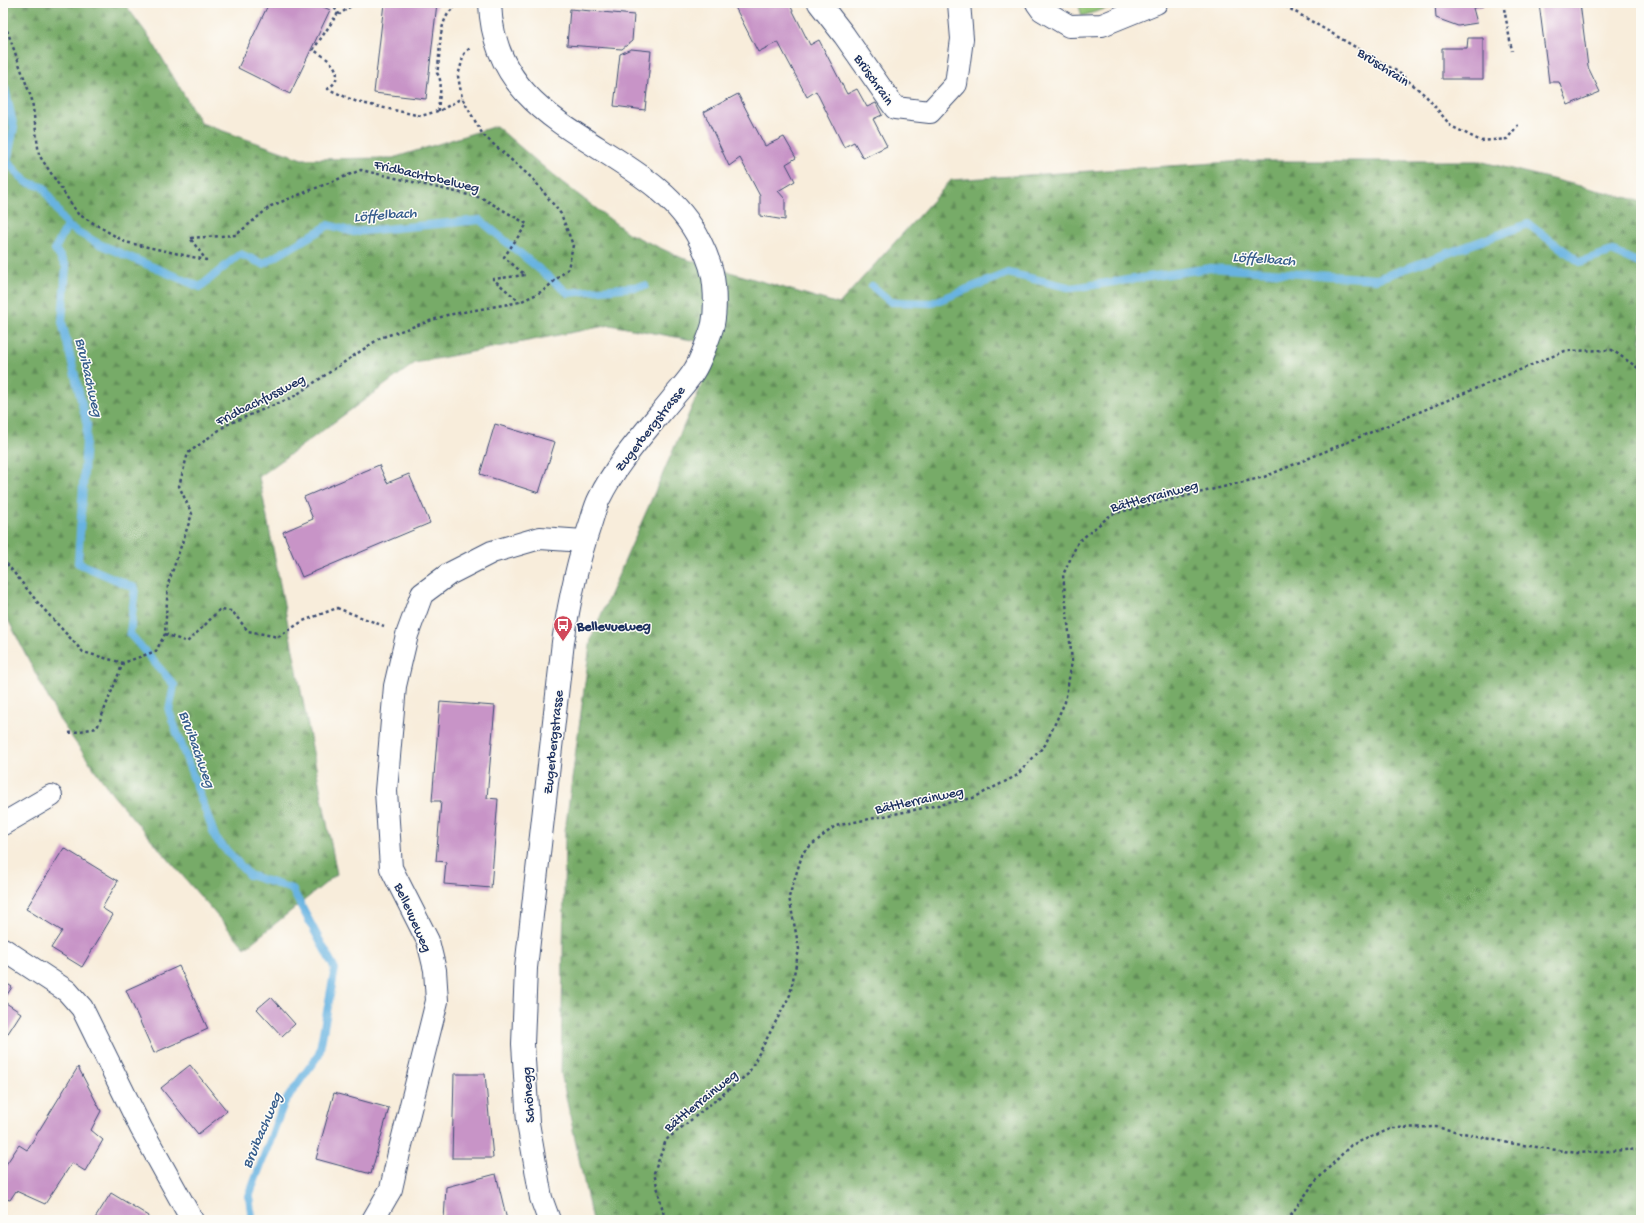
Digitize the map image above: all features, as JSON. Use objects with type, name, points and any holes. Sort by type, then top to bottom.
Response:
[{"type":"street","name":"Zugerbergstrasse","points":[[490,3],[492,28],[498,50],[517,84],[543,111],[637,173],[666,196],[692,225],[708,258],[714,284],[713,324],[695,370],[617,467],[598,501],[584,541],[571,591],[563,642],[526,968]]},
{"type":"street","name":"Brüschrain","points":[[819,3],[844,35],[895,108],[930,112],[956,84],[962,38],[959,3]]},
{"type":"street","points":[[1037,3],[1042,10],[1069,26],[1102,25],[1156,3]]},
{"type":"street","name":"Bellevueweg","points":[[373,1220],[391,1189],[398,1153],[437,1001],[435,970],[428,941],[391,868],[386,791],[395,686],[407,635],[422,594],[449,574],[492,552],[540,538],[584,541]]},
{"type":"street","points":[[3,824],[51,796]]},
{"type":"street","points":[[3,949],[67,991],[82,1008],[141,1128],[192,1220]]},
{"type":"street","name":"Schönegg","points":[[526,968],[524,1044],[528,1123],[541,1198],[549,1220]]},
{"type":"path","points":[[331,3],[338,13]]},
{"type":"path","points":[[355,3],[347,10],[340,14],[338,13],[313,50],[329,59],[335,71],[336,80],[334,85],[328,89],[358,102],[421,116],[439,111],[462,98],[458,76],[464,54],[492,28]]},
{"type":"path","points":[[439,111],[438,105],[441,87],[440,77],[437,73],[442,32],[448,12],[452,8],[462,3]]},
{"type":"path","name":"Brüschrain","points":[[1280,3],[1398,72],[1426,96],[1451,126],[1481,141],[1507,140],[1518,125]]},
{"type":"path","points":[[1503,3],[1512,51]]},
{"type":"path","name":"Fridbachtobelweg","points":[[3,19],[32,100],[39,155],[78,214],[125,242],[206,260],[190,238],[236,235],[271,206],[361,170],[482,198],[527,224],[504,257],[525,275],[493,280],[520,302]]},
{"type":"path","name":"Fridbachfussweg","points":[[123,663],[156,651],[165,634],[168,584],[192,514],[179,486],[188,453],[226,425],[293,396],[380,338],[447,315],[520,302],[543,291],[568,269],[573,245],[560,214],[533,179],[484,135],[462,98]]},
{"type":"path","name":"Bättlerrainweg","points":[[665,1220],[654,1173],[666,1140],[748,1074],[790,995],[800,949],[789,897],[803,852],[834,826],[973,798],[1016,776],[1045,745],[1066,702],[1072,661],[1063,575],[1078,542],[1112,514],[1264,477],[1565,351],[1612,350],[1641,370]]},
{"type":"path","points":[[3,559],[39,604],[83,652],[123,663],[97,728],[69,733]]},
{"type":"path","points":[[165,634],[188,642],[218,610],[232,611],[248,631],[278,636],[303,621],[337,608],[407,635]]},
{"type":"path","points":[[1286,1220],[1314,1183],[1351,1145],[1393,1128],[1436,1127],[1509,1143],[1577,1153],[1641,1149]]},
{"type":"green space","points":[[3,3],[124,3],[150,38],[201,123],[302,159],[393,158],[496,126],[554,176],[628,233],[682,258],[839,304],[951,180],[1246,161],[1479,161],[1641,201],[1641,1220],[592,1220],[561,1073],[565,831],[591,638],[719,345],[610,325],[415,363],[259,477],[337,874],[245,948],[112,794],[59,719],[3,610]]},
{"type":"green space","points":[[1078,3],[1124,3],[1082,16]]},
{"type":"building","points":[[269,3],[315,3],[330,10],[290,94],[238,68]]},
{"type":"building","points":[[384,3],[437,3],[426,99],[374,93]]},
{"type":"building","points":[[733,3],[789,3],[810,45],[819,40],[847,94],[857,89],[867,107],[876,103],[882,115],[873,119],[887,146],[863,158],[854,142],[844,147],[816,91],[807,97],[778,42],[758,52]]},
{"type":"building","points":[[1435,3],[1483,3],[1483,6],[1473,8],[1477,23],[1458,26],[1436,18]]},
{"type":"building","points":[[1539,3],[1580,3],[1588,67],[1600,92],[1568,105],[1559,82],[1549,82]]},
{"type":"building","points":[[570,9],[634,15],[632,41],[622,49],[567,45]]},
{"type":"building","points":[[1468,38],[1483,38],[1483,79],[1442,79],[1442,48],[1467,48]]},
{"type":"building","points":[[631,49],[651,51],[645,110],[614,106],[620,54]]},
{"type":"building","points":[[738,94],[765,146],[784,137],[796,158],[786,164],[795,181],[778,191],[785,199],[785,220],[760,216],[760,196],[740,158],[729,166],[704,112]]},
{"type":"building","points":[[495,424],[555,442],[539,493],[480,474]]},
{"type":"building","points":[[379,465],[387,483],[409,474],[430,523],[302,577],[283,532],[313,519],[304,497]]},
{"type":"building","points":[[440,702],[495,706],[487,798],[498,799],[491,888],[444,884],[446,862],[436,861],[441,801],[432,801]]},
{"type":"building","points":[[64,848],[118,881],[102,908],[113,915],[82,967],[51,948],[62,931],[26,909]]},
{"type":"building","points":[[179,966],[208,1029],[154,1053],[126,990]]},
{"type":"building","points":[[3,981],[12,987],[3,1001]]},
{"type":"building","points":[[271,997],[295,1024],[282,1036],[257,1009]]},
{"type":"building","points":[[3,1001],[21,1013],[3,1041]]},
{"type":"building","points":[[190,1065],[227,1111],[198,1134],[161,1088]]},
{"type":"building","points":[[78,1067],[101,1111],[91,1130],[103,1140],[85,1171],[72,1163],[45,1204],[16,1191],[10,1200],[3,1198],[3,1169],[19,1145],[27,1150]]},
{"type":"building","points":[[454,1074],[485,1074],[493,1158],[452,1158]]},
{"type":"building","points":[[334,1093],[389,1108],[371,1174],[316,1159]]},
{"type":"building","points":[[496,1174],[507,1220],[444,1220],[446,1187]]},
{"type":"building","points":[[111,1193],[149,1216],[147,1220],[94,1220]]},
{"type":"waterway","name":"Löffelbach","points":[[3,86],[5,88],[14,128],[7,161],[26,182],[43,187],[67,226],[99,244],[200,287],[240,254],[263,264],[329,225],[353,232],[480,220],[568,293],[645,286]]},
{"type":"waterway","name":"Löffelbach","points":[[872,286],[891,302],[932,303],[1008,273],[1072,288],[1211,268],[1377,279],[1528,224],[1580,262],[1612,251],[1641,264]]},
{"type":"waterway","name":"Bruibachweg","points":[[67,226],[55,249],[66,266],[62,322],[87,425],[78,563],[135,588],[130,634],[174,685],[169,711],[216,839],[249,875],[292,889],[335,969],[319,1054],[284,1103],[249,1196],[252,1220]]},
{"type":"place","name":"Bellevueweg","points":[[563,642]]}]
